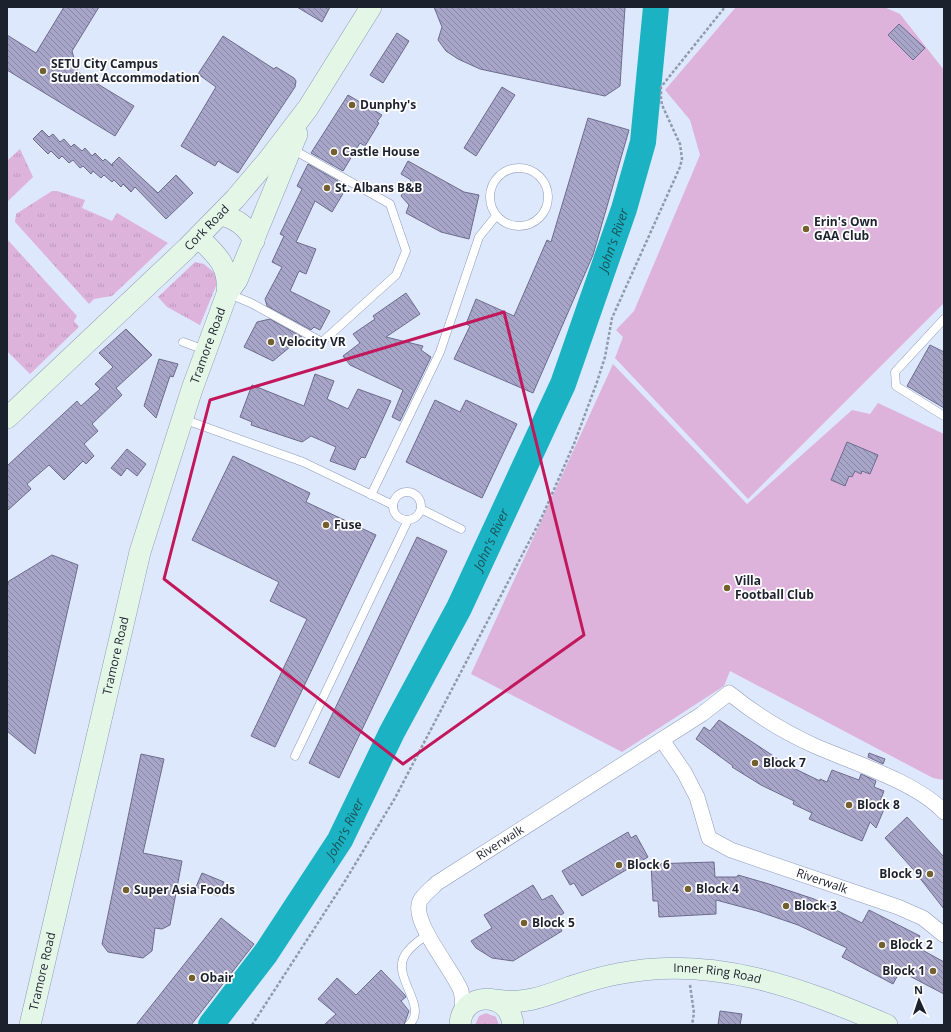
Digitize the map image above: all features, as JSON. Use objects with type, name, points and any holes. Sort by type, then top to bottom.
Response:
[{"type":"main road","name":"Cork Road","points":[[7,418],[220,215],[269,159],[308,108],[371,7]]},
{"type":"main road","name":"Tramore Road","points":[[30,1025],[140,552],[182,419],[227,294],[237,280],[254,241],[308,108]]},
{"type":"main road","points":[[220,215],[233,219],[244,226],[254,241]]},
{"type":"main road","name":"Tramore Road","points":[[198,237],[222,262],[228,276],[227,294]]},
{"type":"main road","name":"Inner Ring Road","points":[[490,1000],[519,1002],[543,997],[587,981],[618,974],[655,969],[689,968],[725,972],[780,984],[825,999],[887,1025]]},
{"type":"main road","name":"Inner Ring Road","points":[[515,1025],[526,1011],[543,997]]},
{"type":"main road","points":[[461,1022],[471,1004],[490,1000],[507,1008],[511,1013],[515,1025]]},
{"type":"street","name":"Riverwalk","points":[[457,983],[428,934],[418,912],[420,901],[437,883],[702,714],[729,693],[754,713],[812,745],[890,778],[934,802],[944,812]]},
{"type":"street","name":"Riverwalk","points":[[662,740],[684,772],[697,797],[709,838],[731,850],[898,907],[922,918],[944,935]]},
{"type":"street","points":[[457,983],[470,995],[490,1000]]},
{"type":"street","points":[[457,983],[463,999],[461,1022]]},
{"type":"lane","points":[[227,294],[251,303],[322,342],[396,275],[406,251],[390,204],[292,148]]},
{"type":"lane","points":[[515,168],[532,171],[540,176],[545,184],[548,198],[545,211],[539,219],[531,224],[517,226],[504,223],[496,216],[489,200],[490,191],[498,175],[515,168]]},
{"type":"lane","points":[[371,495],[440,352],[478,237],[496,216]]},
{"type":"lane","points":[[944,319],[895,372],[896,386],[944,416]]},
{"type":"lane","points":[[183,342],[206,350]]},
{"type":"lane","points":[[182,419],[303,462],[393,505]]},
{"type":"lane","points":[[410,492],[418,496],[421,500],[421,509],[416,517],[408,520],[398,518],[395,514],[393,505],[394,500],[400,493],[410,492]]},
{"type":"lane","points":[[421,509],[461,529]]},
{"type":"lane","points":[[295,756],[408,520]]},
{"type":"lane","points":[[409,1025],[414,1020],[415,1014],[410,992],[403,975],[404,956],[416,943],[428,934]]},
{"type":"path","points":[[252,1025],[345,881],[395,798],[463,670],[547,506],[597,382],[605,358],[612,318],[680,168],[682,151],[662,105],[661,87],[725,7]]},
{"type":"path","points":[[689,968],[694,1013],[692,1025]]},
{"type":"highlighted area","points":[[504,312],[584,635],[403,764],[164,579],[210,400]]},
{"type":"green space","name":"Erin's Own GAA Club","points":[[736,7],[884,7],[900,14],[944,70],[944,303],[748,499],[615,358],[623,337],[616,330],[634,311],[700,155],[690,120],[665,90]]},
{"type":"green space","points":[[20,149],[33,177],[7,202],[7,161]]},
{"type":"green space","points":[[52,191],[57,191],[85,200],[82,208],[112,221],[117,213],[168,243],[112,296],[94,299],[89,304],[15,222],[16,214]]},
{"type":"green space","points":[[7,239],[77,316],[74,321],[79,327],[30,374],[7,351]]},
{"type":"green space","points":[[195,262],[204,264],[217,275],[218,281],[200,325],[167,307],[158,297]]},
{"type":"green space","name":"Villa Football Club","points":[[613,364],[747,504],[852,410],[870,414],[878,403],[944,434],[944,780],[933,778],[730,671],[724,686],[622,752],[471,674]]},
{"type":"green space","points":[[486,1013],[496,1017],[499,1025],[475,1025],[479,1016]]},
{"type":"building","name":"SETU City Campus Student Accommodation","points":[[64,7],[99,7],[72,51],[78,72],[134,106],[115,136],[7,70],[7,35],[36,53]]},
{"type":"building","points":[[297,7],[330,7],[322,22]]},
{"type":"building","points":[[434,7],[625,7],[620,86],[605,96],[480,69],[458,59],[446,51],[438,40],[442,27]]},
{"type":"building","points":[[899,24],[925,48],[913,60],[888,35]]},
{"type":"building","points":[[397,33],[409,41],[383,83],[370,75]]},
{"type":"building","points":[[223,36],[274,69],[276,67],[294,78],[296,81],[295,87],[238,173],[218,161],[215,166],[181,146],[216,87],[198,74]]},
{"type":"building","points":[[502,87],[515,95],[476,156],[464,148]]},
{"type":"building","points":[[348,95],[382,115],[377,122],[379,123],[365,146],[360,143],[343,171],[311,153]]},
{"type":"building","points":[[588,118],[629,130],[593,255],[533,393],[454,359],[470,326],[466,324],[476,299],[514,316],[547,240],[551,242]]},
{"type":"building","points":[[42,130],[49,137],[53,134],[60,142],[64,139],[71,147],[74,144],[82,151],[85,148],[92,156],[95,153],[103,161],[105,159],[113,166],[112,164],[119,157],[158,193],[176,175],[193,193],[166,219],[135,187],[131,192],[123,184],[121,187],[114,180],[112,182],[104,175],[101,178],[93,171],[91,174],[83,166],[80,168],[73,160],[69,163],[62,156],[59,159],[51,151],[48,154],[33,139]]},
{"type":"building","points":[[408,161],[464,192],[479,195],[469,239],[441,232],[406,213],[409,205],[401,196],[411,180],[401,174]]},
{"type":"building","points":[[308,164],[338,181],[334,186],[344,192],[332,212],[315,201],[296,242],[316,249],[306,274],[299,271],[290,291],[330,311],[320,330],[314,327],[311,330],[267,306],[265,299],[282,267],[272,262],[284,236],[280,234],[302,189],[297,186]]},
{"type":"building","points":[[406,293],[420,314],[386,337],[423,346],[421,350],[431,357],[400,421],[392,417],[403,390],[350,365],[343,356],[360,343],[353,334],[375,319],[373,316]]},
{"type":"building","name":"Velocity VR","points":[[270,319],[302,337],[273,361],[244,347],[257,322]]},
{"type":"building","points":[[126,329],[152,355],[116,388],[122,395],[92,424],[98,431],[84,444],[94,456],[86,464],[83,461],[64,480],[49,465],[27,484],[31,489],[7,511],[7,466],[77,401],[81,406],[100,389],[95,384],[113,367],[99,353]]},
{"type":"building","points":[[930,345],[944,352],[944,408],[907,386]]},
{"type":"building","points":[[159,359],[178,364],[173,377],[170,376],[156,418],[144,406]]},
{"type":"building","points":[[315,374],[334,381],[327,399],[348,409],[358,389],[391,401],[365,458],[362,457],[359,460],[355,470],[330,461],[336,447],[311,436],[302,442],[251,425],[252,422],[240,417],[252,385],[304,406]]},
{"type":"building","points":[[435,400],[460,412],[466,400],[517,424],[482,498],[406,462]]},
{"type":"building","points":[[847,442],[878,455],[870,474],[862,471],[861,474],[855,471],[852,477],[849,476],[845,486],[831,480]]},
{"type":"building","points":[[127,449],[146,464],[137,476],[127,468],[121,476],[111,468]]},
{"type":"building","points":[[233,456],[310,493],[306,502],[376,535],[275,747],[251,736],[307,619],[270,601],[279,582],[192,540]]},
{"type":"building","points":[[417,537],[447,551],[339,778],[309,763]]},
{"type":"building","points":[[52,555],[78,565],[35,754],[7,731],[7,586],[9,581]]},
{"type":"building","points":[[719,720],[787,765],[820,781],[820,779],[827,782],[832,770],[859,780],[861,774],[876,781],[874,787],[884,791],[879,804],[885,807],[876,828],[870,822],[862,841],[809,819],[812,813],[793,804],[794,801],[761,785],[732,767],[733,766],[696,739],[704,727],[710,731]]},
{"type":"building","points":[[869,753],[885,759],[883,764],[868,757]]},
{"type":"building","points":[[141,754],[164,759],[143,853],[182,861],[170,925],[162,929],[155,928],[152,951],[143,958],[108,952],[102,944]]},
{"type":"building","points":[[907,817],[944,857],[944,909],[912,868],[885,838]]},
{"type":"building","name":"Block 6","points":[[628,832],[631,838],[636,835],[648,857],[582,896],[574,883],[570,885],[562,871]]},
{"type":"building","points":[[714,862],[715,877],[737,877],[738,875],[769,884],[814,899],[862,923],[869,910],[920,936],[915,946],[944,962],[944,994],[900,971],[893,984],[842,957],[847,948],[798,925],[757,911],[716,900],[716,914],[659,917],[658,901],[653,901],[651,864]]},
{"type":"building","points":[[202,873],[224,882],[218,896],[196,887]]},
{"type":"building","name":"Block 5","points":[[533,885],[542,900],[552,895],[564,913],[555,919],[562,931],[513,961],[492,958],[476,948],[471,941],[492,928],[484,915]]},
{"type":"building","points":[[221,918],[254,944],[191,1025],[136,1025]]},
{"type":"building","points":[[381,970],[406,997],[401,1001],[409,1011],[404,1025],[324,1025],[336,1014],[318,999],[337,978],[356,995]]},
{"type":"building","points":[[720,1011],[742,1014],[740,1025],[718,1025]]},
{"type":"waterway","name":"John's River","points":[[211,1025],[266,953],[340,840],[392,732],[459,608],[563,384],[624,209],[643,142],[656,7]]},
{"type":"place","name":"SETU City Campus Student Accommodation","points":[[43,71]]},
{"type":"place","name":"Dunphy's","points":[[352,105]]},
{"type":"place","name":"Castle House","points":[[334,152]]},
{"type":"place","name":"St. Albans B&B","points":[[327,188]]},
{"type":"place","name":"Erin's Own GAA Club","points":[[806,229]]},
{"type":"place","name":"Velocity VR","points":[[271,342]]},
{"type":"place","name":"Fuse","points":[[326,525]]},
{"type":"place","name":"Villa Football Club","points":[[727,588]]},
{"type":"place","name":"Block 7","points":[[755,763]]},
{"type":"place","name":"Block 8","points":[[849,805]]},
{"type":"place","name":"Block 6","points":[[619,865]]},
{"type":"place","name":"Block 9","points":[[930,874]]},
{"type":"place","name":"Block 4","points":[[688,889]]},
{"type":"place","name":"Super Asia Foods","points":[[126,890]]},
{"type":"place","name":"Block 3","points":[[786,906]]},
{"type":"place","name":"Block 5","points":[[524,923]]},
{"type":"place","name":"Block 2","points":[[882,945]]},
{"type":"place","name":"Block 1","points":[[933,971]]},
{"type":"place","name":"Obair","points":[[192,978]]}]
